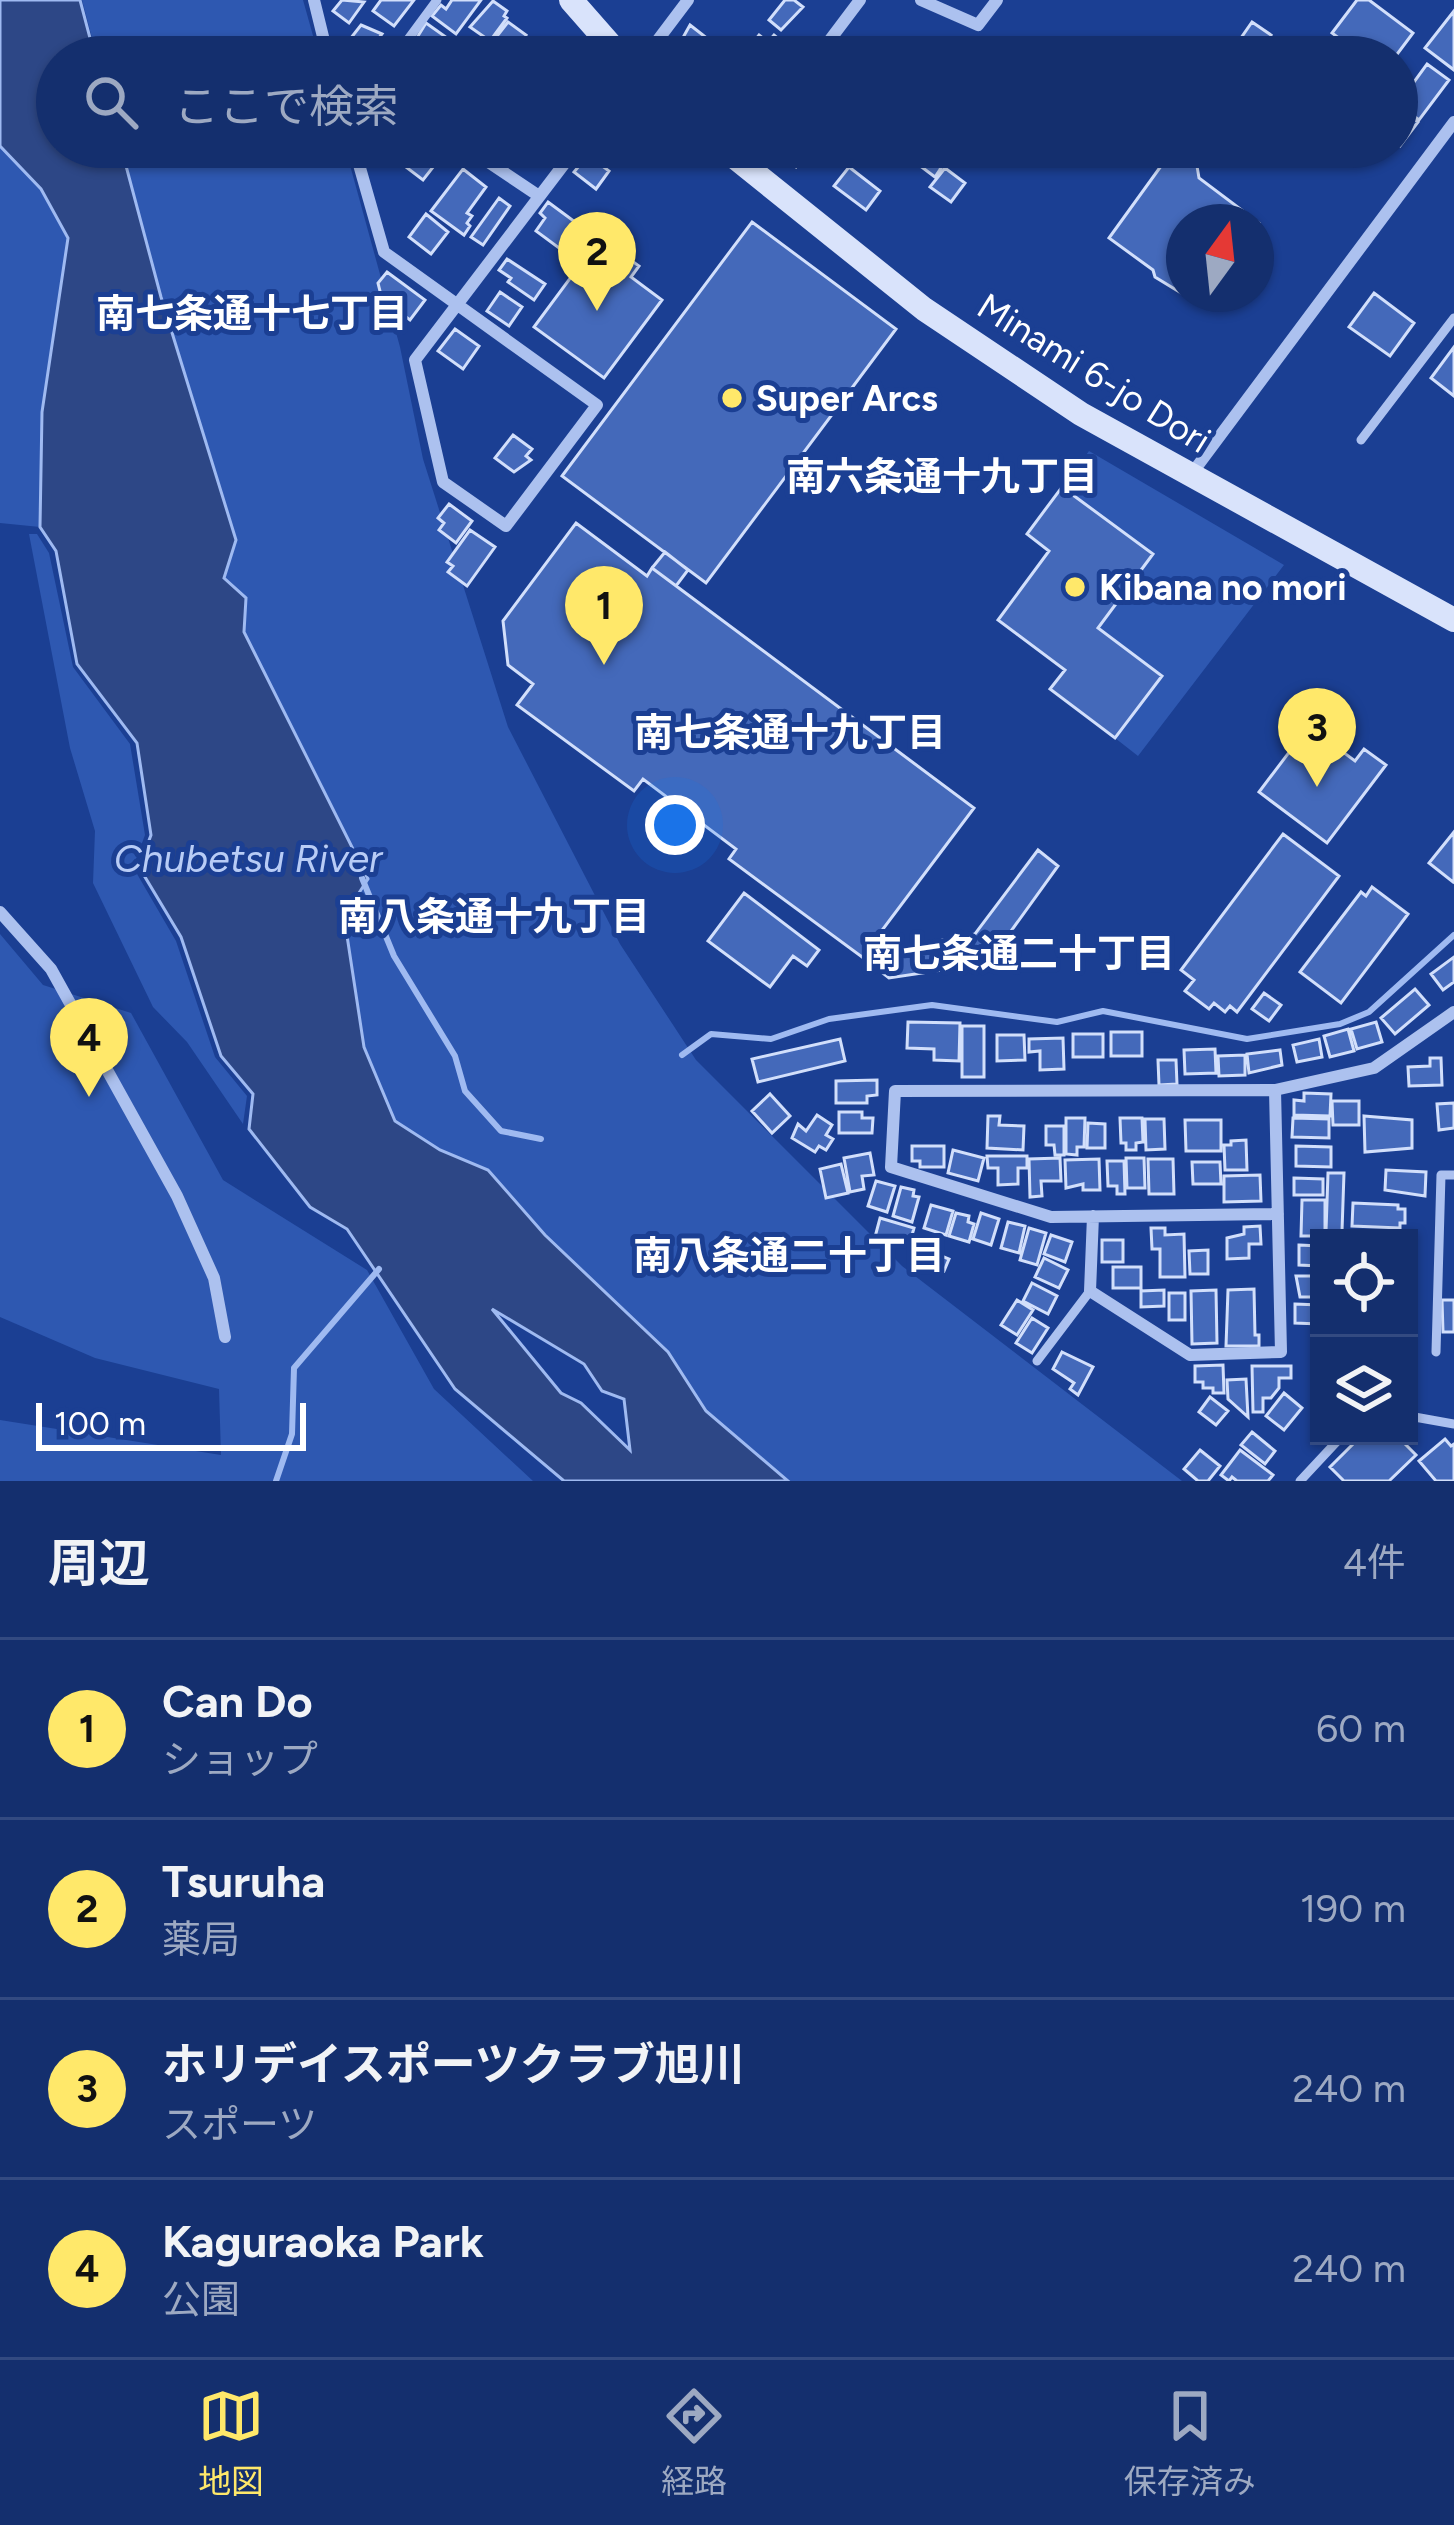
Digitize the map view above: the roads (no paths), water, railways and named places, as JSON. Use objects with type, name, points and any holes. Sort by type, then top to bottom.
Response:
[{"type":"street","points":[[314,0],[324,36]]},
{"type":"street","points":[[571,0],[603,36]]},
{"type":"street","points":[[661,36],[688,0]]},
{"type":"street","points":[[833,36],[860,0]]},
{"type":"street","points":[[921,0],[978,25],[997,0]]},
{"type":"street","points":[[1190,476],[1454,122]]},
{"type":"street","points":[[360,168],[384,252],[456,305],[597,405],[506,526],[443,482],[415,360],[456,305],[561,168]]},
{"type":"street","points":[[497,168],[539,196]]},
{"type":"street","name":"Minami 6-jo Dori","points":[[757,168],[974,344],[1081,414],[1454,620]]},
{"type":"street","points":[[0,912],[51,969],[177,1196],[214,1278],[225,1336]]},
{"type":"street","points":[[1278,1214],[1051,1217],[891,1167],[896,1091],[1275,1090],[1375,1068],[1454,1012]]},
{"type":"street","points":[[1094,1216],[1090,1292],[1190,1355],[1281,1352],[1275,1090]]},
{"type":"lane","points":[[410,36],[437,0]]},
{"type":"lane","points":[[1361,440],[1454,318]]},
{"type":"lane","points":[[1436,1352],[1441,1175],[1454,1175]]},
{"type":"lane","points":[[1037,1361],[1090,1292]]},
{"type":"lane","points":[[1418,1417],[1453,1422]]},
{"type":"lane","points":[[1300,1481],[1334,1445]]},
{"type":"water","name":"Chubetsu River","points":[[0,0],[80,0],[89,36],[36,36],[36,168],[127,168],[236,540],[224,578],[246,598],[244,632],[368,879],[344,916],[364,1047],[395,1121],[440,1150],[488,1170],[545,1235],[668,1352],[706,1411],[788,1481],[564,1481],[455,1389],[347,1229],[310,1207],[249,1129],[253,1094],[221,1056],[181,937],[139,867],[151,835],[137,743],[77,664],[56,551],[40,527],[42,412],[68,238],[41,189],[0,146]],"holes":[[[492,1309],[584,1364],[602,1391],[624,1399],[630,1450],[581,1403],[561,1393]]]},
{"type":"waterway","points":[[362,878],[394,956],[455,1056],[465,1091],[501,1131],[541,1139]]},
{"type":"waterway","points":[[682,1055],[711,1034],[771,1039],[829,1019],[932,1005],[1057,1022],[1103,1011],[1247,1039],[1340,1024],[1369,1012],[1454,935]]},
{"type":"waterway","points":[[276,1481],[292,1434],[294,1368],[379,1269]]},
{"type":"place","name":"Tsuruha","points":[[597,311]]},
{"type":"place","name":"Super Arcs","points":[[732,398]]},
{"type":"place","name":"Kibana no mori","points":[[1075,587]]},
{"type":"place","name":"Can Do","points":[[604,665]]},
{"type":"place","name":"ホリデイスポーツクラブ旭川","points":[[1317,787]]},
{"type":"place","name":"Kaguraoka Park","points":[[89,1097]]},
{"type":"district","name":"南七条通十七丁目","points":[[252,313]]},
{"type":"district","name":"南六条通十九丁目","points":[[942,476]]},
{"type":"district","name":"南七条通十九丁目","points":[[790,732]]},
{"type":"district","name":"南八条通十九丁目","points":[[494,916]]},
{"type":"district","name":"南七条通二十丁目","points":[[1019,953]]},
{"type":"district","name":"南八条通二十丁目","points":[[789,1255]]}]
